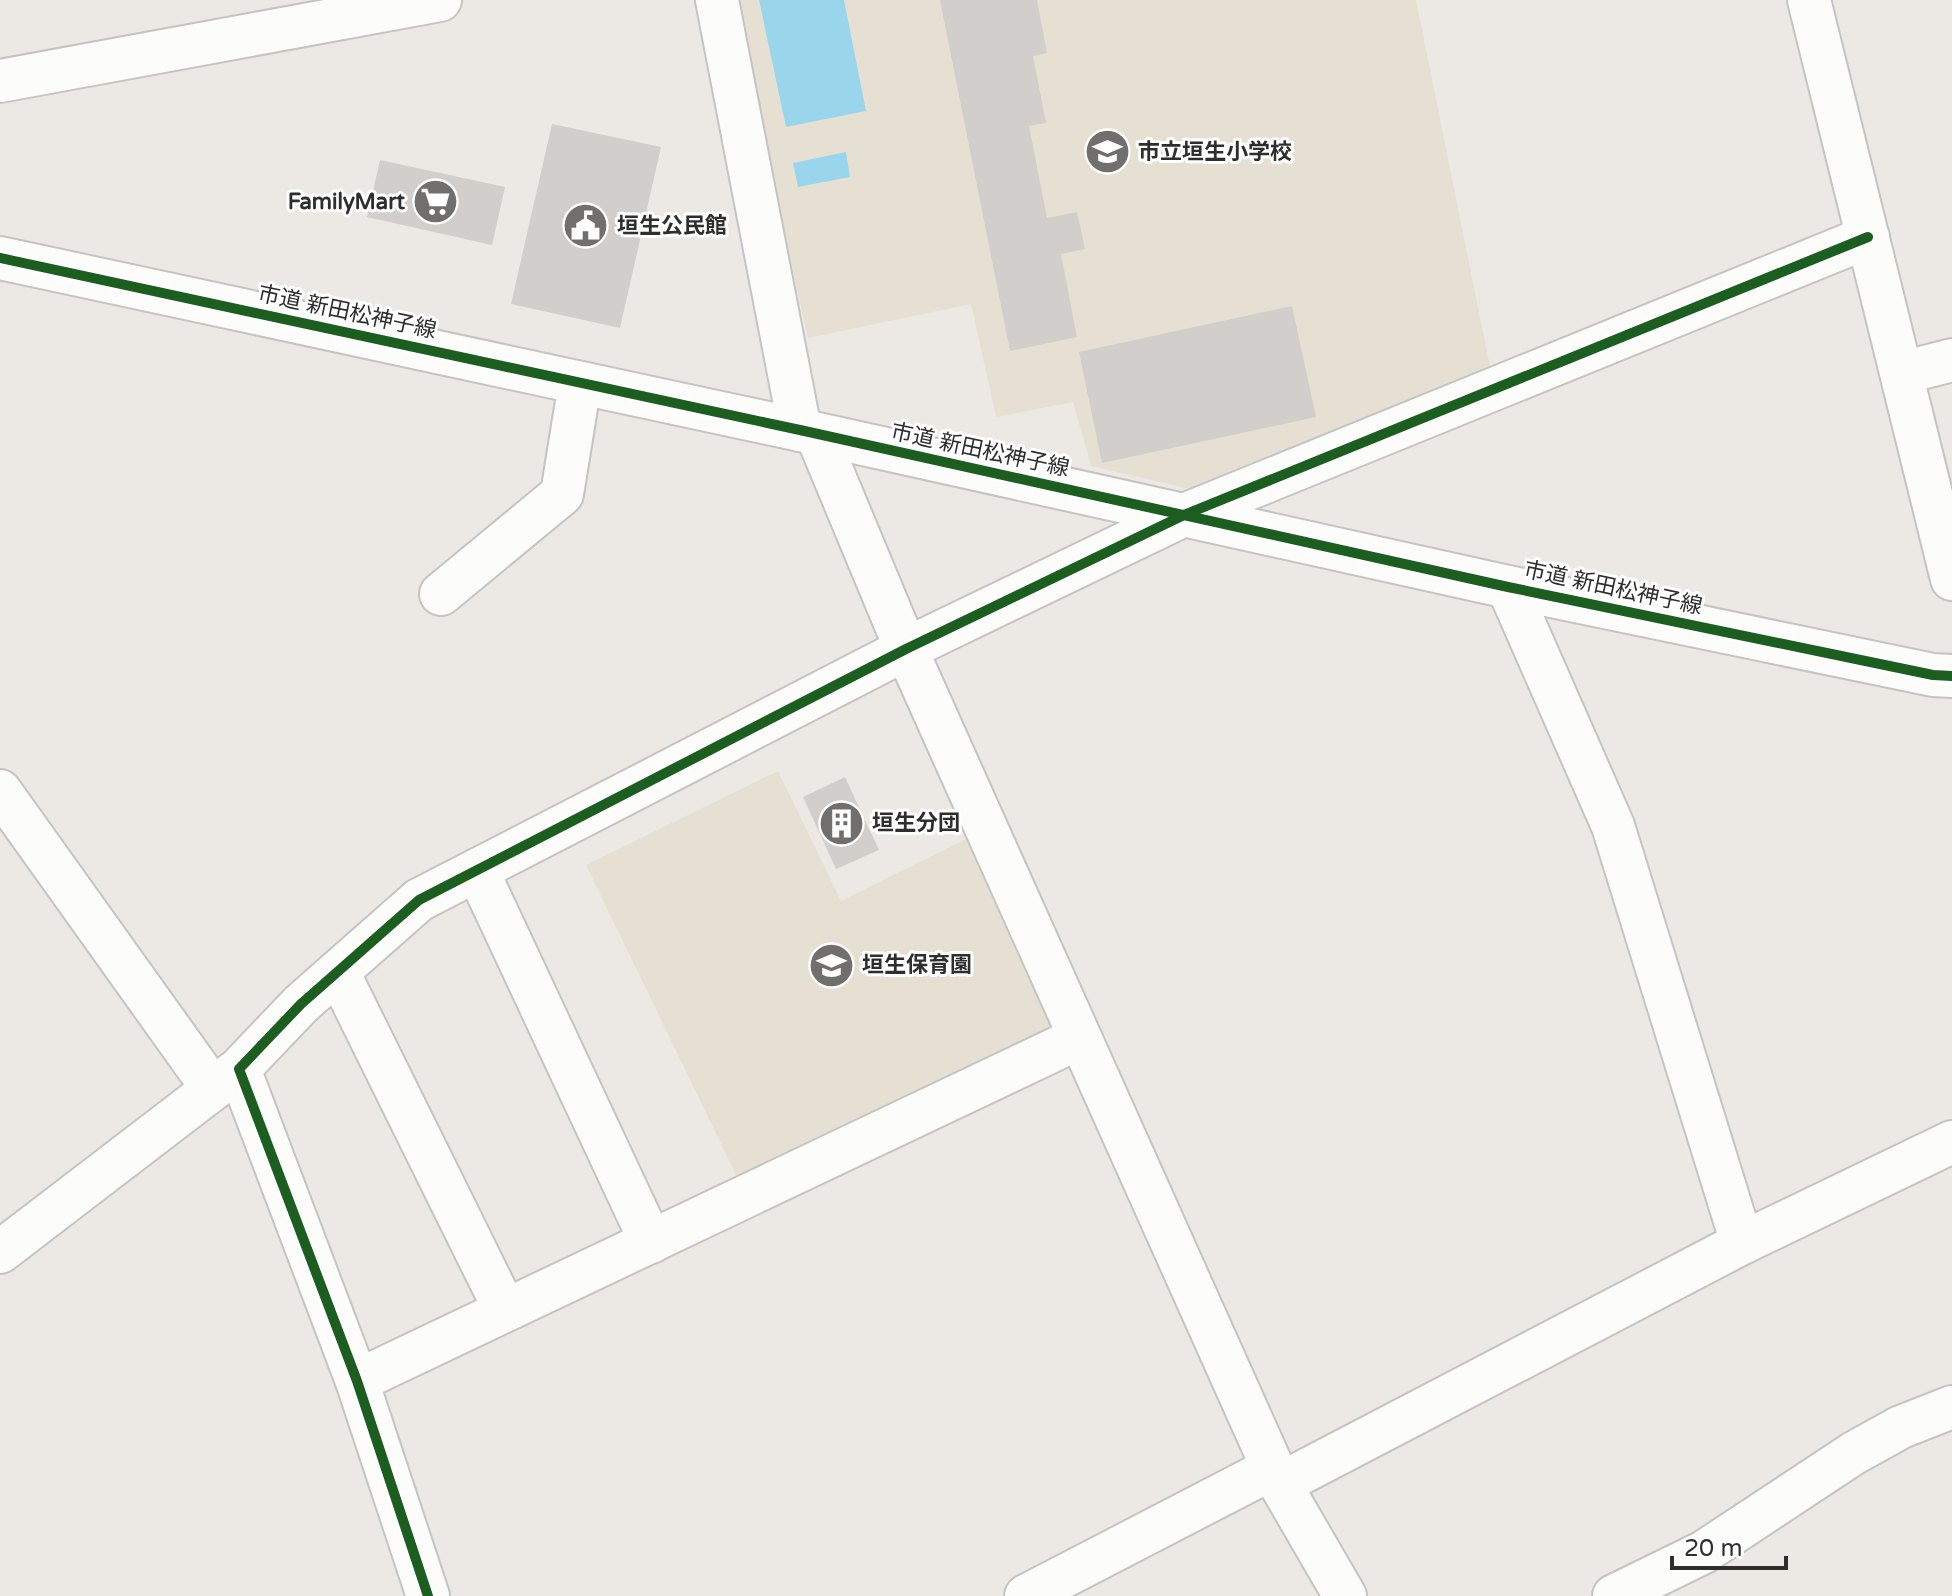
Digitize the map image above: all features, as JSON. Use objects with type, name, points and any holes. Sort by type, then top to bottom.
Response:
[{"type":"street","points":[[0,81],[440,0]]},
{"type":"street","points":[[717,0],[808,432],[1276,1476],[1345,1596]]},
{"type":"street","points":[[1809,0],[1952,579]]},
{"type":"street","points":[[0,1252],[226,1079],[301,1004],[419,900],[906,649],[1184,515],[1868,237]]},
{"type":"street","name":"市道 新田松神子線","points":[[0,258],[1508,587],[1933,675],[1952,676]]},
{"type":"street","points":[[1902,373],[1952,360]]},
{"type":"street","points":[[441,594],[562,494],[580,383]]},
{"type":"street","points":[[1508,587],[1613,826],[1742,1243]]},
{"type":"street","points":[[0,791],[226,1079],[357,1381],[428,1596]]},
{"type":"street","points":[[477,870],[651,1242]]},
{"type":"street","points":[[338,972],[505,1310]]},
{"type":"street","points":[[357,1381],[1079,1038]]},
{"type":"street","points":[[1026,1596],[1952,1142]]},
{"type":"street","points":[[1614,1596],[1704,1552],[1854,1453],[1901,1427],[1952,1407]]},
{"type":"shaded area","name":"市立垣生小学校","points":[[732,0],[1416,0],[1490,367],[1190,489],[1091,466],[1073,402],[996,417],[971,304],[808,338]]},
{"type":"shaded area","name":"垣生保育園","points":[[778,771],[841,901],[966,839],[1059,1029],[741,1185],[586,865]]},
{"type":"water","points":[[759,0],[844,0],[866,111],[786,127]]},
{"type":"water","points":[[846,152],[850,177],[798,187],[793,163]]},
{"type":"building","points":[[940,0],[1037,0],[1047,53],[1033,56],[1046,123],[1029,126],[1047,218],[1077,212],[1085,249],[1061,254],[1077,337],[1010,351]]},
{"type":"building","name":"垣生公民館","points":[[552,124],[661,147],[620,328],[511,304]]},
{"type":"building","name":"FamilyMart","points":[[380,160],[505,187],[492,245],[367,217]]},
{"type":"building","points":[[1292,306],[1316,417],[1102,463],[1079,352]]},
{"type":"building","name":"垣生分団","points":[[845,777],[879,850],[836,869],[803,797]]},
{"type":"cycle path","points":[[428,1596],[357,1381],[239,1069],[301,1004],[419,900],[906,649],[1184,515],[1868,237]]},
{"type":"cycle path","points":[[0,258],[800,430],[1508,587],[1933,675],[1952,676]]},
{"type":"place","name":"市立垣生小学校","points":[[1107,152]]},
{"type":"place","name":"FamilyMart","points":[[436,202]]},
{"type":"place","name":"垣生公民館","points":[[586,226]]},
{"type":"place","name":"垣生分団","points":[[841,823]]},
{"type":"place","name":"垣生保育園","points":[[831,965]]}]
